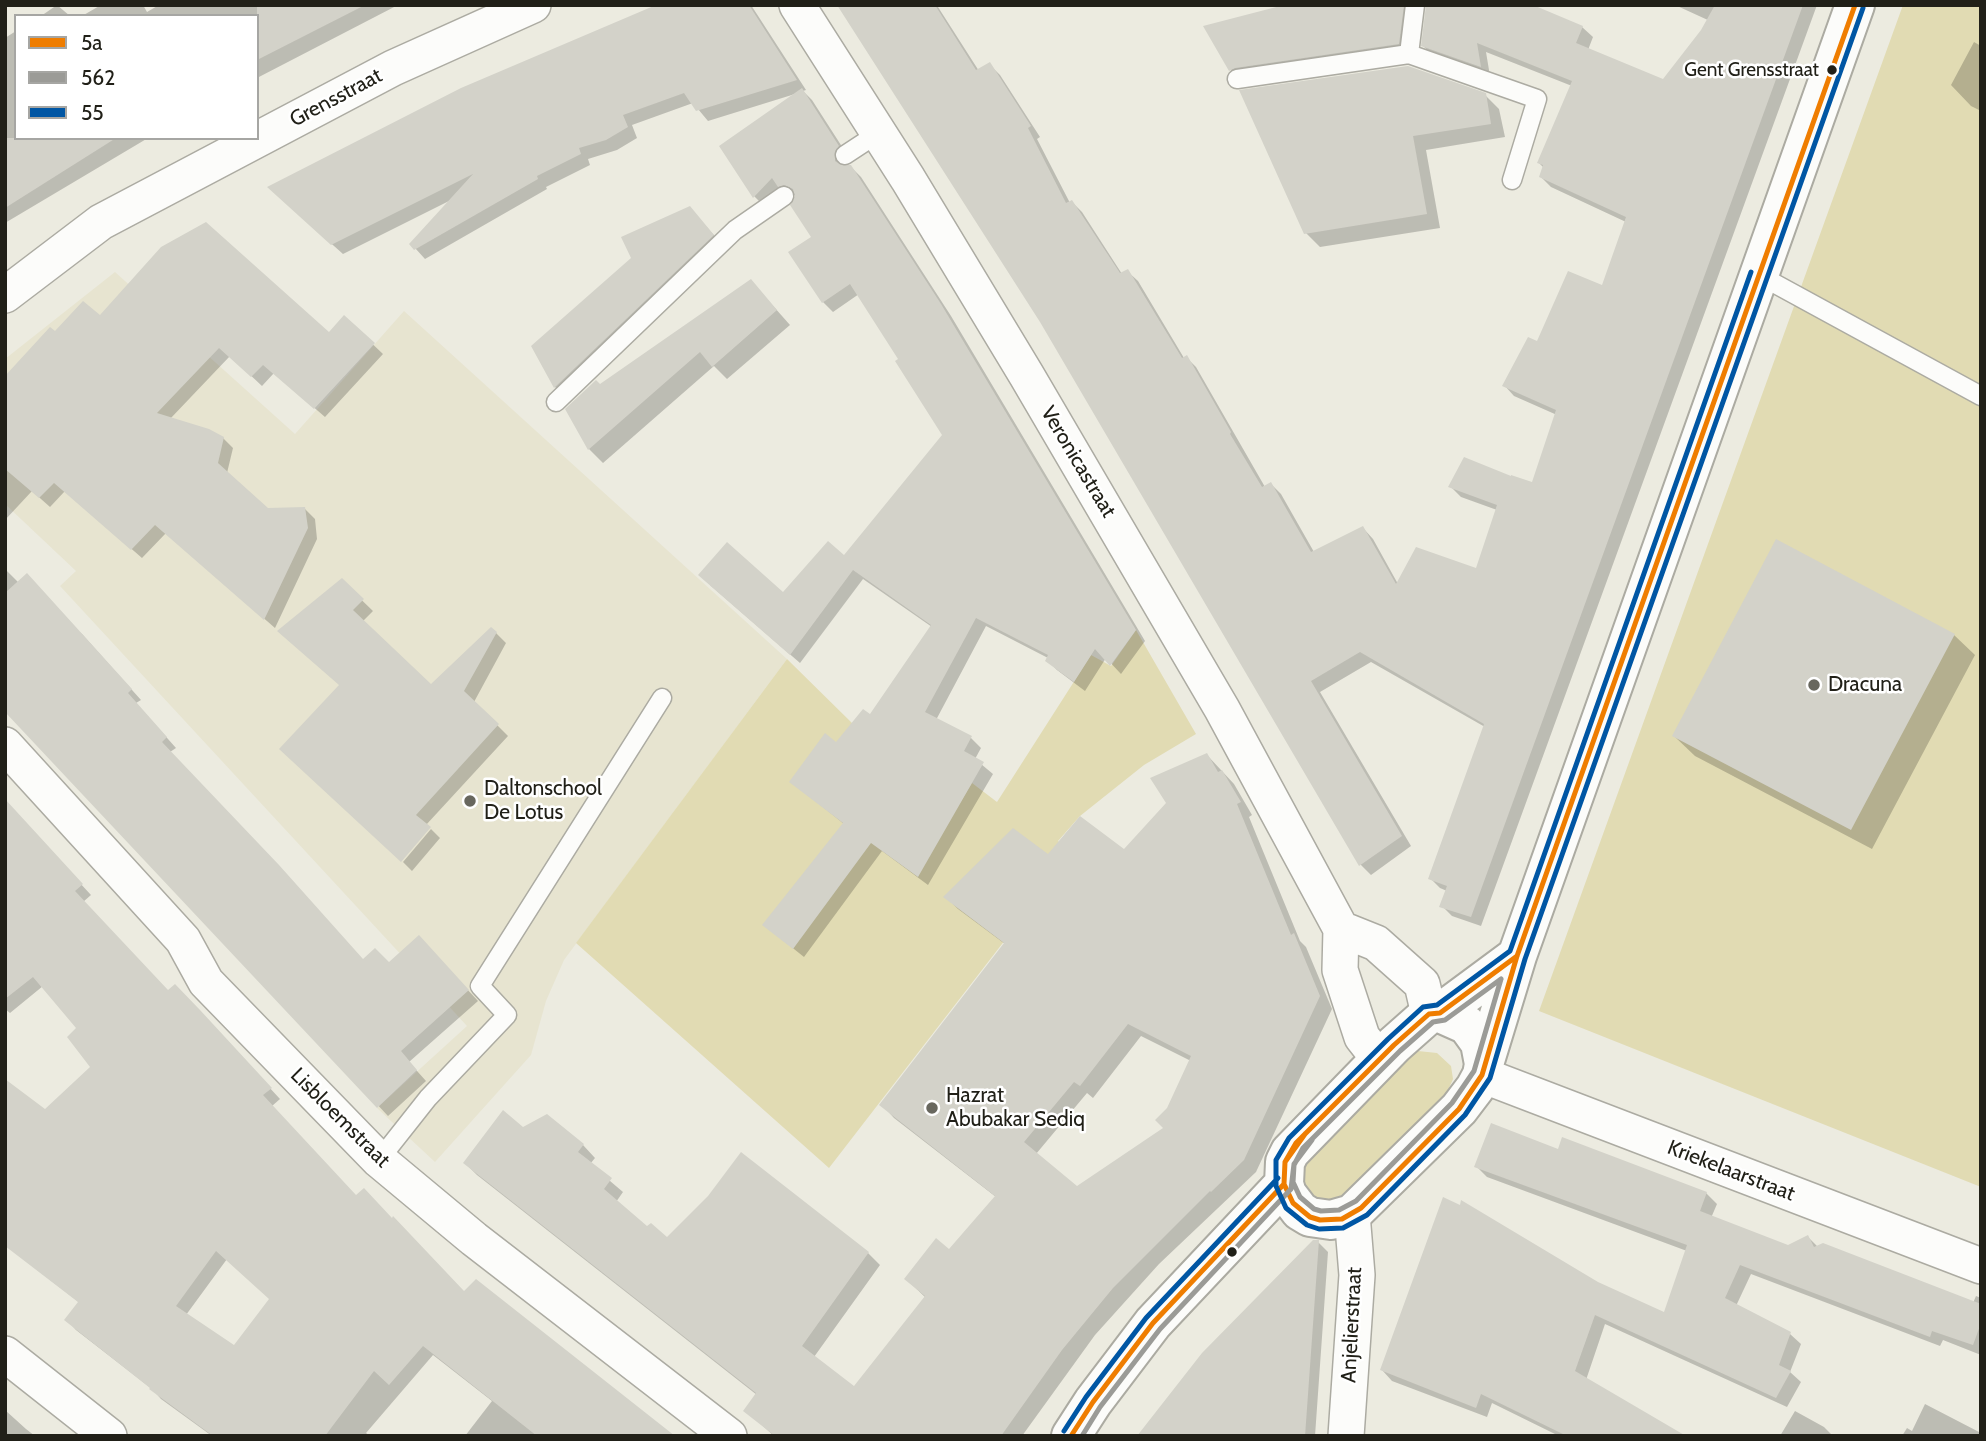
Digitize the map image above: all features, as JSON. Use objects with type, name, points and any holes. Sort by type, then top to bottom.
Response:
[{"type":"street","name":"Grensstraat","points":[[259,139],[393,68],[533,5]]},
{"type":"street","name":"Veronicastraat","points":[[797,5],[908,179],[1107,510],[1222,709],[1341,929],[1340,970],[1362,1037],[1380,1060]]},
{"type":"street","points":[[1517,956],[1435,1014],[1380,1060],[1296,1143],[1285,1162],[1283,1184],[1293,1203],[1310,1217],[1331,1220],[1352,1214],[1459,1109],[1483,1070],[1517,956],[1855,5]]},
{"type":"street","name":"Grensstraat","points":[[5,295],[101,222],[256,140]]},
{"type":"street","name":"Lisbloemstraat","points":[[5,745],[183,940],[206,982],[379,1160],[474,1238],[729,1436]]},
{"type":"street","points":[[1341,929],[1376,943],[1422,984],[1435,1014],[1466,1025],[1474,1034],[1483,1053],[1483,1070]]},
{"type":"street","name":"Kriekelaarstraat","points":[[1483,1070],[1981,1266]]},
{"type":"street","points":[[1071,1436],[1093,1402],[1153,1323],[1283,1184]]},
{"type":"street","name":"Anjelierstraat","points":[[1346,1436],[1357,1275],[1352,1214]]},
{"type":"street","points":[[5,1354],[109,1436]]},
{"type":"lane","points":[[1409,54],[1415,5]]},
{"type":"lane","points":[[1237,79],[1409,54],[1538,99],[1512,180]]},
{"type":"lane","points":[[845,155],[877,134]]},
{"type":"lane","points":[[556,402],[735,230],[784,196]]},
{"type":"lane","points":[[1759,275],[1981,397]]},
{"type":"lane","points":[[379,1160],[429,1098],[508,1015],[480,986],[662,698]]},
{"type":"shaded area","points":[[1903,5],[1981,5],[1981,1187],[1539,1011]]},
{"type":"shaded area","name":"Daltonschool De Lotus","points":[[115,272],[295,434],[404,311],[787,659],[564,960],[546,1001],[531,1055],[435,1162],[377,1108],[467,1026],[60,586],[76,571],[5,504],[5,359]]},
{"type":"shaded area","points":[[1136,630],[1196,734],[1144,765],[1080,816],[1058,841],[1073,852],[829,1168],[576,943],[787,659],[852,723],[961,801],[972,783],[997,802],[1091,655],[1111,666]]},
{"type":"shaded area","points":[[1418,1051],[1437,1053],[1451,1066],[1453,1079],[1445,1097],[1348,1193],[1337,1201],[1317,1200],[1304,1187],[1302,1174],[1306,1162]]},
{"type":"building","points":[[257,5],[365,5],[259,59]]},
{"type":"building","points":[[656,5],[749,5],[797,80],[696,111],[684,93],[623,115],[628,127],[606,140],[579,148],[581,154],[537,176],[538,179],[414,250],[409,244],[473,174],[331,245],[267,187],[461,88]]},
{"type":"building","points":[[837,5],[935,5],[976,70],[990,62],[1031,126],[1028,128],[1066,203],[1072,200],[1120,273],[1128,269],[1182,358],[1187,355],[1262,487],[1271,482],[1311,552],[1363,526],[1396,584],[1416,547],[1476,568],[1497,505],[1448,487],[1464,457],[1532,482],[1556,410],[1502,386],[1528,337],[1537,341],[1568,271],[1602,285],[1626,217],[1539,177],[1543,165],[1537,163],[1572,81],[1477,43],[1481,67],[1421,46],[1426,5],[1533,5],[1583,26],[1576,43],[1663,79],[1701,30],[1715,5],[1803,5],[1471,917],[1439,907],[1447,886],[1428,879],[1484,724],[1360,652],[1311,681],[1402,836],[1359,866],[1040,322]]},
{"type":"building","points":[[1284,5],[1404,5],[1399,44],[1229,71],[1203,26]]},
{"type":"building","points":[[1408,66],[1486,93],[1491,124],[1413,136],[1427,214],[1304,234],[1239,90]]},
{"type":"building","points":[[802,88],[839,146],[835,151],[835,161],[841,165],[851,165],[941,304],[1136,630],[1110,666],[1095,649],[1074,682],[1045,661],[1048,655],[976,618],[925,712],[972,736],[964,751],[984,762],[918,877],[871,843],[793,949],[762,925],[843,823],[789,782],[825,733],[836,742],[863,709],[870,714],[931,625],[853,570],[790,655],[698,575],[727,542],[783,592],[828,541],[844,555],[942,435],[850,284],[822,303],[788,252],[811,237],[790,205],[795,196],[793,189],[784,185],[778,187],[772,178],[753,198],[719,146]]},
{"type":"building","points":[[5,138],[113,140],[5,208]]},
{"type":"building","points":[[690,206],[714,235],[554,388],[531,346],[631,258],[621,237]]},
{"type":"building","points":[[206,222],[329,332],[344,315],[375,343],[314,409],[263,365],[251,377],[219,348],[157,413],[209,429],[224,437],[218,463],[268,508],[305,507],[308,528],[264,620],[155,525],[131,550],[54,483],[39,498],[5,469],[5,376],[50,327],[55,331],[83,301],[100,315],[161,247]]},
{"type":"building","points":[[751,279],[777,310],[712,367],[700,352],[588,450],[565,409],[596,380],[600,384]]},
{"type":"building","name":"Dracuna","points":[[1776,539],[1955,634],[1851,830],[1672,736]]},
{"type":"building","points":[[27,573],[132,689],[128,693],[167,737],[162,742],[279,865],[363,959],[375,948],[389,962],[419,935],[469,990],[401,1051],[417,1070],[377,1108],[5,712],[5,593]]},
{"type":"building","points":[[342,578],[364,599],[353,610],[431,684],[491,627],[497,632],[464,691],[499,724],[416,815],[431,827],[401,862],[279,749],[339,685],[277,631]]},
{"type":"building","points":[[1207,753],[1218,772],[1222,770],[1241,802],[1237,804],[1291,935],[1294,933],[1320,996],[1244,1160],[1113,1288],[1062,1350],[1001,1436],[775,1436],[743,1411],[756,1393],[463,1163],[503,1110],[523,1127],[547,1114],[584,1144],[578,1152],[612,1178],[604,1189],[647,1226],[651,1223],[667,1237],[708,1196],[741,1152],[869,1252],[802,1346],[854,1386],[925,1296],[904,1279],[936,1238],[949,1249],[995,1196],[879,1105],[1004,943],[943,897],[1013,828],[1048,854],[1080,816],[1124,849],[1166,803],[1150,778]],"holes":[[[1128,1024],[1191,1056],[1167,1108],[1155,1120],[1163,1128],[1077,1186],[1024,1142],[1074,1082],[1080,1086]]]},
{"type":"building","points":[[5,799],[83,884],[75,891],[168,990],[175,984],[200,1010],[272,1088],[263,1095],[356,1195],[364,1188],[464,1291],[476,1279],[675,1436],[537,1436],[423,1346],[389,1385],[374,1371],[325,1436],[213,1436],[149,1389],[64,1320],[78,1302],[5,1246],[5,1079],[45,1109],[90,1067],[67,1037],[76,1028],[33,977],[5,999]],"holes":[[[216,1251],[269,1299],[234,1345],[176,1306]]]},
{"type":"building","points":[[1491,1123],[1558,1149],[1562,1137],[1707,1192],[1700,1211],[1788,1245],[1808,1235],[1814,1247],[1823,1243],[1981,1304],[1981,1323],[1973,1345],[1932,1331],[1930,1337],[1740,1265],[1725,1298],[1791,1332],[1779,1365],[1791,1371],[1776,1398],[1595,1315],[1575,1371],[1686,1436],[1567,1436],[1481,1394],[1476,1408],[1380,1370],[1443,1197],[1460,1205],[1461,1200],[1598,1282],[1664,1312],[1687,1245],[1474,1167]]},
{"type":"building","points":[[1313,1240],[1319,1240],[1305,1436],[1137,1436],[1202,1353]]},
{"type":"transit line","name":"5a","points":[[1517,956],[1855,5]]},
{"type":"transit line","name":"5a","points":[[1517,956],[1855,5]]},
{"type":"transit line","name":"55","points":[[1751,272],[1510,951],[1437,1005],[1423,1007],[1289,1138],[1276,1160],[1276,1186],[1286,1208],[1307,1225],[1319,1229],[1343,1228],[1367,1215],[1465,1115],[1490,1078],[1525,959],[1863,8]]},
{"type":"transit line","name":"5a","points":[[1517,956],[1482,1075],[1459,1109],[1361,1208],[1342,1219],[1320,1220],[1310,1217],[1293,1203],[1284,1184],[1285,1162],[1296,1143],[1394,1045],[1429,1014],[1440,1013],[1517,956]]},
{"type":"transit line","name":"562","points":[[1501,979],[1474,1071],[1452,1103],[1356,1201],[1339,1210],[1321,1211],[1314,1209],[1300,1197],[1293,1182],[1294,1165],[1303,1148],[1400,1051],[1433,1022],[1445,1020],[1501,979]]},
{"type":"transit line","name":"5a","points":[[1071,1436],[1093,1402],[1153,1323],[1284,1184],[1285,1162],[1305,1134]]},
{"type":"transit line","name":"562","points":[[1082,1436],[1100,1407],[1160,1329],[1291,1189],[1294,1164],[1312,1140]]},
{"type":"transit line","name":"55","points":[[1064,1431],[1086,1397],[1146,1318],[1278,1178]]},
{"type":"place","name":"Gent Grensstraat","points":[[1832,70]]},
{"type":"place","name":"Dracuna","points":[[1814,685]]},
{"type":"place","name":"Daltonschool De Lotus","points":[[470,801]]},
{"type":"place","name":"Hazrat Abubakar Sediq","points":[[932,1108]]}]
